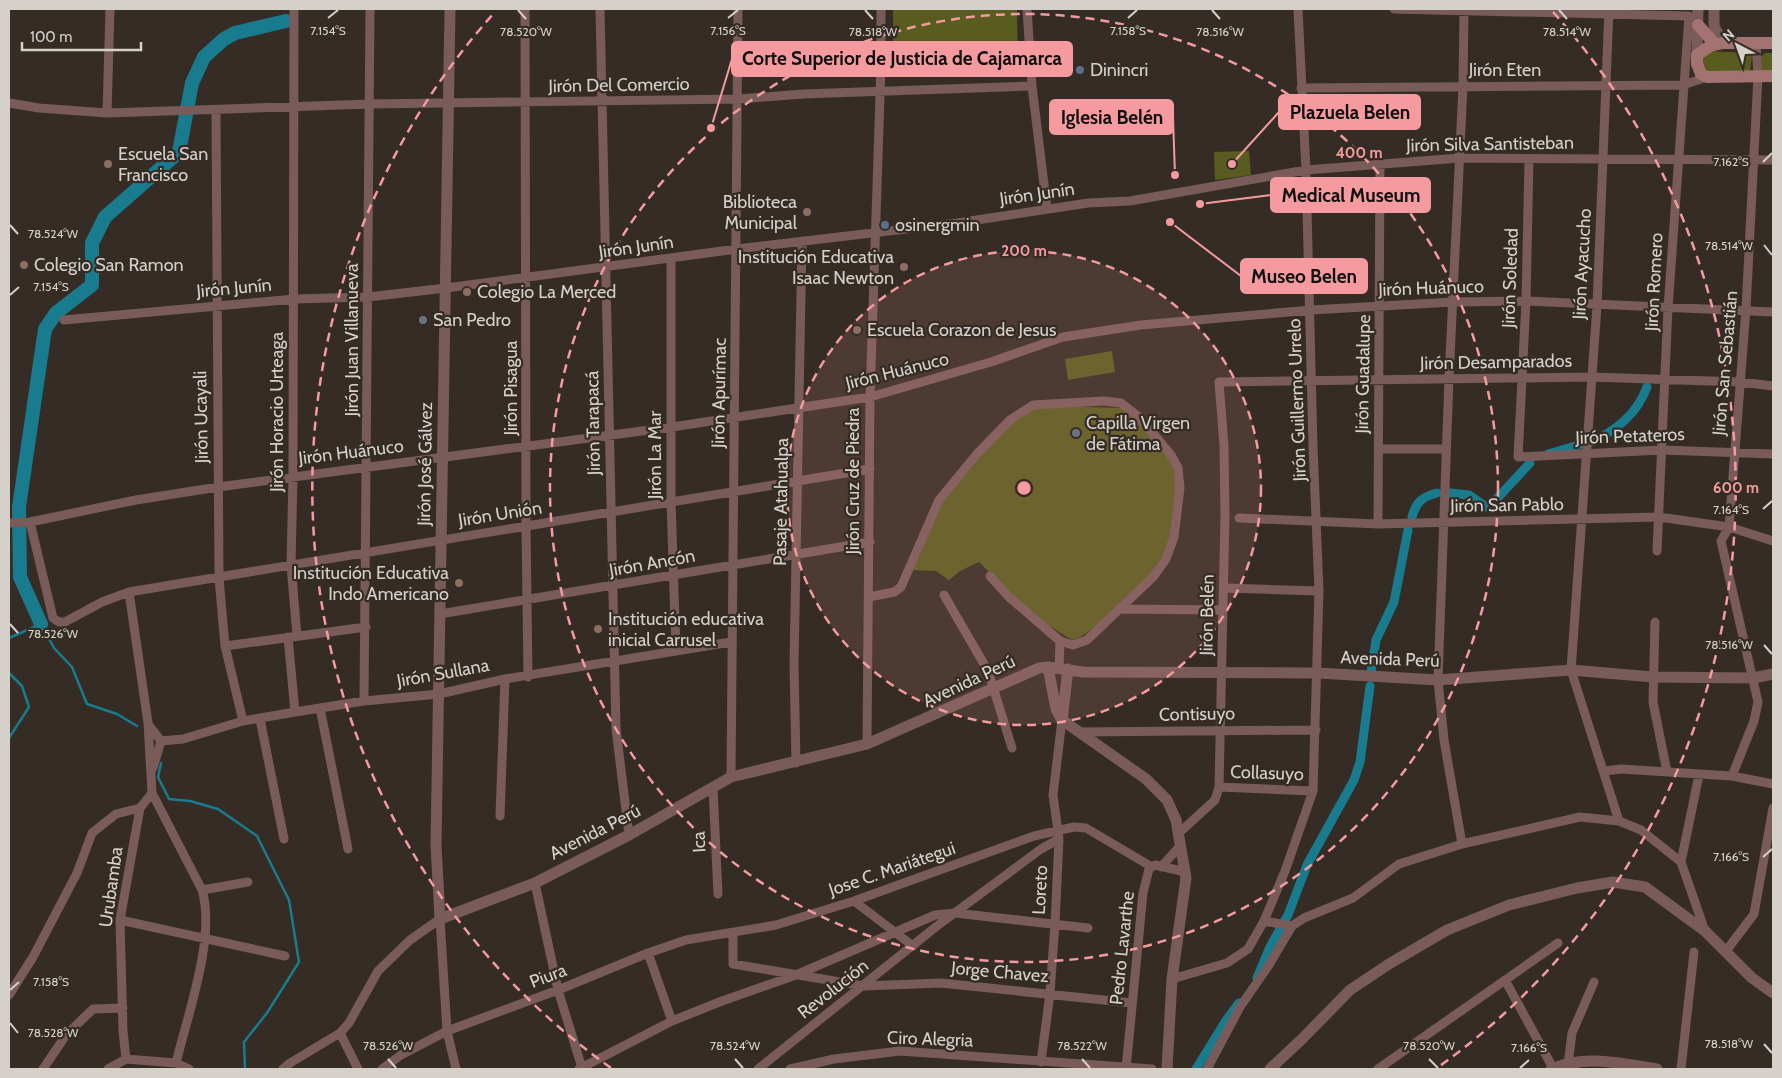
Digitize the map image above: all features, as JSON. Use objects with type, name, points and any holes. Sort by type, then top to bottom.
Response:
[{"type":"main road","points":[[1695,16],[1719,44]]},
{"type":"main road","points":[[1773,43],[1719,44],[1697,55],[1699,70],[1707,77],[1773,76]]},
{"type":"street","points":[[107,113],[110,9]]},
{"type":"street","name":"Jirón Horacio Urteaga","points":[[294,9],[294,299],[291,565],[295,712]]},
{"type":"street","name":"Jirón Juan Villanueva","points":[[364,701],[370,9]]},
{"type":"street","name":"Jirón José Gálvez","points":[[440,919],[436,845],[450,9]]},
{"type":"street","name":"Jirón Pisagua","points":[[525,9],[524,102],[527,276],[526,600],[528,677]]},
{"type":"street","name":"Jirón Tarapacá","points":[[600,9],[616,729],[629,836]]},
{"type":"street","name":"Jirón Apurímac","points":[[731,778],[738,9]]},
{"type":"street","name":"Jirón Cruz de Piedra","points":[[867,744],[870,397],[881,9]]},
{"type":"street","points":[[1027,9],[1032,86],[1047,209]]},
{"type":"street","name":"Jirón Guillermo Urrelo","points":[[1172,979],[1238,957],[1248,949],[1266,922],[1313,791],[1318,673],[1318,520],[1306,170],[1298,9]]},
{"type":"street","points":[[1394,9],[1609,11],[1695,16],[1697,55],[1687,64]]},
{"type":"street","points":[[1714,9],[1714,26],[1719,44]]},
{"type":"street","points":[[1462,844],[1444,740],[1438,680],[1449,378],[1464,86],[1464,10]]},
{"type":"street","name":"Jirón Ayacucho","points":[[1571,670],[1597,306],[1609,11]]},
{"type":"street","name":"Jirón Romero","points":[[1657,551],[1677,160],[1683,84],[1695,16]]},
{"type":"street","name":"Jirón San Sebastián","points":[[1732,776],[1757,710],[1753,678],[1721,541],[1728,527],[1746,309],[1758,76],[1756,44]]},
{"type":"street","name":"Jirón Eten","points":[[1301,88],[1683,84],[1707,77]]},
{"type":"street","name":"Jirón Del Comercio","points":[[9,103],[39,108],[107,113],[206,112],[370,104],[448,105],[738,99],[879,91],[1032,86]]},
{"type":"street","name":"Jirón Ucayali","points":[[216,111],[219,578],[224,646],[243,721]]},
{"type":"street","name":"Jirón Silva Santisteban","points":[[1210,187],[1306,170],[1460,158],[1773,160]]},
{"type":"street","name":"Jirón Soledad","points":[[1518,457],[1526,302],[1529,159]]},
{"type":"street","name":"Jirón Guadalupe","points":[[1378,524],[1378,380],[1381,305],[1380,164]]},
{"type":"street","name":"Jirón Junín","points":[[64,320],[294,299],[368,297],[446,288],[1047,209],[1130,201],[1210,187]]},
{"type":"street","name":"Pasaje Atahualpa","points":[[796,763],[794,664],[802,241]]},
{"type":"street","name":"Jirón La Mar","points":[[671,259],[671,501],[676,650]]},
{"type":"street","name":"Jirón Huánuco","points":[[12,523],[28,522],[136,500],[218,486],[672,427],[870,397],[991,362],[1062,337],[1141,325],[1311,310],[1453,302],[1526,302],[1597,306],[1746,309],[1773,312]]},
{"type":"street","name":"Jirón Desamparados","points":[[1219,382],[1591,377],[1740,382],[1773,386]]},
{"type":"street","name":"Jirón Belén","points":[[1219,382],[1224,446],[1224,588],[1222,610],[1223,673],[1220,787]]},
{"type":"street","points":[[869,597],[894,592],[901,587],[939,500],[976,455],[1010,420],[1033,405],[1051,403],[1082,404],[1104,401],[1121,403],[1140,417],[1171,455],[1178,468],[1180,488],[1174,537],[1166,559],[1154,576],[1087,640],[1072,645],[1060,641],[1009,597],[990,576]]},
{"type":"street","points":[[1379,449],[1446,449]]},
{"type":"street","name":"Jirón Petateros","points":[[1518,457],[1662,450],[1773,454]]},
{"type":"street","name":"Jirón Unión","points":[[28,522],[53,618],[58,622],[72,620],[102,602],[129,592],[870,469]]},
{"type":"street","name":"Jirón San Pablo","points":[[1238,518],[1378,524],[1581,521],[1659,517],[1728,527],[1773,541]]},
{"type":"street","name":"Jirón Ancón","points":[[440,614],[870,542]]},
{"type":"street","points":[[1224,588],[1319,591]]},
{"type":"street","points":[[129,592],[148,724],[152,793],[202,890],[206,905],[206,937],[176,1063]]},
{"type":"street","points":[[944,595],[980,655],[995,689],[1012,748]]},
{"type":"street","points":[[1119,609],[1222,610]]},
{"type":"street","points":[[1655,622],[1653,702],[1667,772]]},
{"type":"street","points":[[224,646],[366,627]]},
{"type":"street","points":[[1060,641],[1056,709],[1062,720],[1146,779],[1167,800],[1176,820],[1186,872],[1172,979],[1167,1069]]},
{"type":"street","name":"Jirón Sullana","points":[[161,741],[183,738],[243,721],[364,701],[439,694],[505,679],[614,663],[676,650],[731,642]]},
{"type":"street","name":"Avenida Perú","points":[[283,1069],[340,1034],[349,1023],[378,971],[410,940],[440,919],[535,883],[629,836],[731,778],[867,744],[1039,668],[1058,668],[1083,672],[1318,673],[1438,680],[1571,670],[1653,677],[1753,678],[1773,674]]},
{"type":"street","points":[[1058,668],[1062,720]]},
{"type":"street","points":[[1571,670],[1605,771],[1619,821]]},
{"type":"street","points":[[500,816],[505,679]]},
{"type":"street","points":[[320,708],[348,849]]},
{"type":"street","points":[[260,719],[284,840]]},
{"type":"street","name":"Loreto","points":[[1041,1062],[1050,993],[1055,924],[1059,829],[1053,795],[1062,720]]},
{"type":"street","points":[[148,724],[161,741],[151,771]]},
{"type":"street","name":"Contisuyo","points":[[1078,732],[1222,729],[1316,730]]},
{"type":"street","points":[[1605,771],[1621,769],[1732,776],[1773,784]]},
{"type":"street","points":[[1699,775],[1681,862],[1705,931]]},
{"type":"street","points":[[1179,833],[1215,800],[1220,787]]},
{"type":"street","name":"Collasuyo","points":[[1220,787],[1313,791]]},
{"type":"street","name":"Ica","points":[[713,789],[718,894]]},
{"type":"street","name":"Urubamba","points":[[126,1059],[122,1008],[120,920],[140,808],[152,793]]},
{"type":"street","points":[[9,995],[33,957],[72,881],[92,833],[116,814],[140,808]]},
{"type":"street","points":[[1726,952],[1754,914],[1773,808]]},
{"type":"street","points":[[1207,1069],[1240,1007],[1269,965],[1290,926],[1353,898],[1399,864],[1462,844],[1580,817],[1619,821],[1641,830],[1681,862]]},
{"type":"street","name":"Jose C. Mariátegui","points":[[733,933],[776,925],[854,901],[1034,836],[1059,829],[1086,828],[1156,867]]},
{"type":"street","points":[[955,914],[1041,849],[1059,839]]},
{"type":"street","points":[[1156,867],[1181,845]]},
{"type":"street","points":[[1156,867],[1186,872]]},
{"type":"street","name":"Pedro Lavarthe","points":[[1126,1068],[1143,893],[1156,867]]},
{"type":"street","points":[[202,890],[248,882]]},
{"type":"street","points":[[1270,1069],[1302,1040],[1350,990],[1389,964],[1447,930],[1509,905],[1577,888],[1613,882],[1633,884],[1654,892],[1705,931],[1752,978],[1773,993]]},
{"type":"street","points":[[535,883],[558,990],[581,1069],[672,1021],[796,975],[936,915],[955,914],[1088,928]]},
{"type":"street","points":[[854,901],[913,946]]},
{"type":"street","name":"Revolución","points":[[758,1069],[955,914]]},
{"type":"street","points":[[440,919],[446,1031],[456,1069]]},
{"type":"street","points":[[120,920],[206,937],[284,956]]},
{"type":"street","points":[[1266,922],[1290,926]]},
{"type":"street","name":"Jorge Chavez","points":[[733,933],[734,965],[864,986],[942,983],[1132,1003]]},
{"type":"street","name":"Piura","points":[[382,1069],[401,1055],[446,1031],[686,940],[733,933]]},
{"type":"street","points":[[1378,1069],[1558,943]]},
{"type":"street","points":[[1681,1069],[1694,952]]},
{"type":"street","points":[[648,953],[672,1021]]},
{"type":"street","points":[[1506,980],[1551,1069],[1572,1067],[1586,1061],[1604,1061],[1658,1069]]},
{"type":"street","points":[[1572,1067],[1572,1033],[1594,982]]},
{"type":"street","points":[[43,1069],[66,1035],[93,1009],[122,1008]]},
{"type":"street","points":[[340,1034],[358,1069]]},
{"type":"street","name":"Ciro Alegria","points":[[790,1069],[834,1059],[900,1051],[945,1053],[1024,1065],[1041,1062],[1152,1069]]},
{"type":"street","points":[[108,1069],[126,1059],[176,1063],[189,1069]]},
{"type":"shaded area","points":[[893,9],[1017,9],[1018,60],[1013,66],[895,71],[893,68]]},
{"type":"shaded area","points":[[1710,51],[1748,53],[1752,56],[1750,72],[1709,73],[1699,63]]},
{"type":"shaded area","points":[[1765,53],[1773,53],[1773,74],[1762,70],[1761,57]]},
{"type":"shaded area","points":[[1249,151],[1251,175],[1215,180],[1214,152]]},
{"type":"shaded area","points":[[1112,351],[1115,372],[1068,380],[1065,359]]},
{"type":"shaded area","points":[[1054,406],[1123,408],[1149,433],[1166,454],[1171,462],[1176,483],[1174,525],[1163,559],[1143,583],[1098,624],[1086,634],[1073,640],[1047,624],[979,562],[960,571],[949,580],[936,571],[913,570],[942,503],[975,461],[1012,422],[1034,409]]},
{"type":"waterway","points":[[41,624],[20,577],[19,507],[45,329],[56,313],[92,285],[92,243],[105,217],[179,152],[192,83],[204,57],[224,39],[235,33],[286,21]]},
{"type":"waterway","points":[[1588,443],[1598,439],[1624,421],[1637,406],[1647,387]]},
{"type":"waterway","points":[[1548,454],[1579,445]]},
{"type":"waterway","points":[[1450,493],[1469,495],[1486,507],[1490,506],[1530,463]]},
{"type":"waterway","points":[[1412,517],[1415,507],[1420,501],[1427,496],[1437,493]]},
{"type":"waterway","points":[[1371,672],[1376,640],[1394,602],[1408,530]]},
{"type":"waterway","points":[[9,638],[41,624],[54,648],[72,667],[87,704],[117,714],[137,726]]},
{"type":"waterway","points":[[9,673],[22,686],[29,707],[9,738]]},
{"type":"waterway","points":[[1257,978],[1270,947],[1288,915],[1307,865],[1354,780],[1360,762],[1370,686]]},
{"type":"waterway","points":[[161,763],[158,777],[169,799],[190,801],[218,809],[257,836],[289,900],[299,962],[267,1013],[244,1042],[245,1069]]},
{"type":"waterway","points":[[1196,1069],[1239,1003]]},
{"type":"place","name":"Dinincri","points":[[1080,70]]},
{"type":"place","name":"Corte Superior de Justicia de Cajamarca","points":[[711,128]]},
{"type":"place","name":"Escuela San Francisco","points":[[108,164]]},
{"type":"place","name":"Plazuela Belen","points":[[1232,164]]},
{"type":"place","name":"Iglesia Belén","points":[[1175,175]]},
{"type":"place","name":"Medical Museum","points":[[1200,204]]},
{"type":"place","name":"Biblioteca Municipal","points":[[807,212]]},
{"type":"place","name":"Museo Belen","points":[[1170,222]]},
{"type":"place","name":"osinergmin","points":[[885,225]]},
{"type":"place","name":"Colegio San Ramon","points":[[24,265]]},
{"type":"place","name":"Institución Educativa Isaac Newton","points":[[904,267]]},
{"type":"place","name":"Colegio La Merced","points":[[467,292]]},
{"type":"place","name":"San Pedro","points":[[423,320]]},
{"type":"place","name":"Escuela Corazon de Jesus","points":[[857,330]]},
{"type":"place","name":"Capilla Virgen de Fátima","points":[[1076,433]]},
{"type":"place","name":"Institución Educativa Indo Americano","points":[[459,583]]},
{"type":"place","name":"Institución educativa inicial Carrusel","points":[[598,629]]}]
